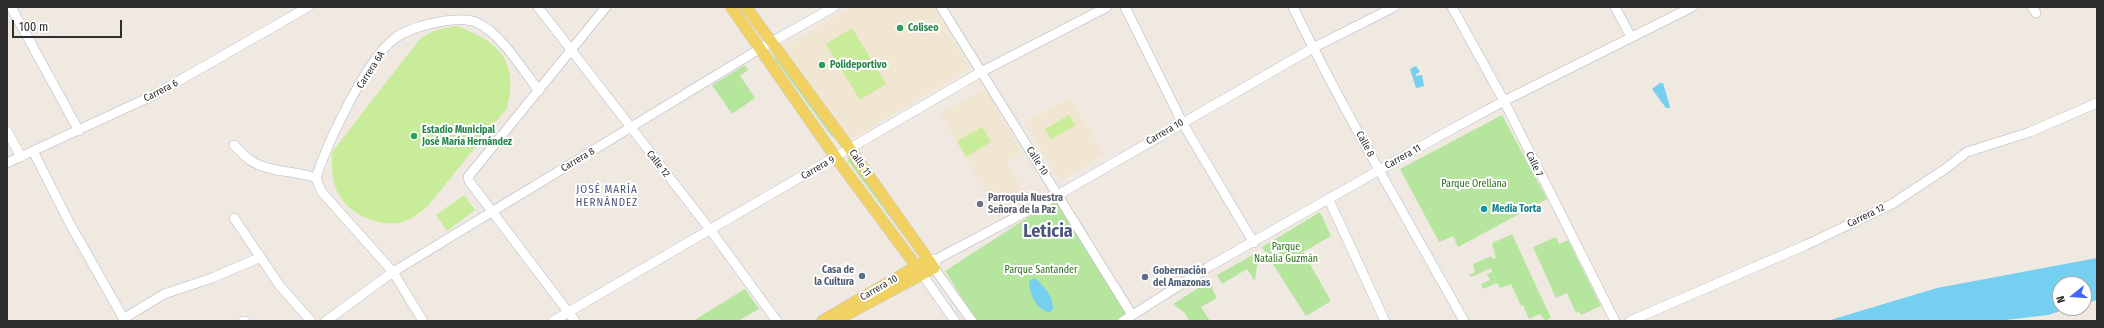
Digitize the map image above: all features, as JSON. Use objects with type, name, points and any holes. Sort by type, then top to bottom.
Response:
[{"type":"main road","name":"Calle 11","points":[[731,7],[761,48],[836,158],[919,270]]},
{"type":"main road","name":"Calle 11","points":[[746,7],[933,262]]},
{"type":"main road","name":"Carrera 10","points":[[835,321],[933,262]]},
{"type":"main road","name":"Carrera 10","points":[[822,321],[919,270]]},
{"type":"street","points":[[11,7],[78,131]]},
{"type":"street","name":"Carrera 6","points":[[7,163],[78,131],[190,76],[308,7]]},
{"type":"street","name":"Calle 12","points":[[538,7],[711,231],[777,321]]},
{"type":"street","points":[[575,321],[469,181],[468,176],[539,91],[606,7]]},
{"type":"street","name":"Carrera 8","points":[[326,321],[393,272],[761,48],[834,7]]},
{"type":"street","name":"Calle 10","points":[[941,7],[1132,315]]},
{"type":"street","name":"Carrera 9","points":[[554,321],[711,231],[981,72],[1107,7]]},
{"type":"street","points":[[1125,7],[1182,122],[1254,243]]},
{"type":"street","name":"Calle 8","points":[[1293,7],[1313,48],[1379,170],[1464,321]]},
{"type":"street","name":"Carrera 10","points":[[933,262],[1058,195],[1182,122],[1313,48],[1394,7]]},
{"type":"street","name":"Calle 7","points":[[1452,7],[1504,101],[1615,321]]},
{"type":"street","points":[[1615,7],[1631,37]]},
{"type":"street","name":"Carrera 11","points":[[1123,321],[1210,266],[1254,243],[1379,170],[1504,101],[1692,7]]},
{"type":"street","name":"Carrera 6A","points":[[316,178],[332,138],[378,56],[395,38],[420,26],[445,21],[477,22],[493,33],[539,91]]},
{"type":"street","name":"Carrera 12","points":[[1630,321],[1806,245],[1892,204],[1945,169],[1967,152],[2030,132],[2097,103]]},
{"type":"street","points":[[7,131],[21,157]]},
{"type":"street","points":[[234,145],[249,160],[258,164],[316,178],[321,191],[393,272],[423,321]]},
{"type":"street","points":[[33,151],[70,224],[124,320],[164,294],[212,278],[261,257]]},
{"type":"street","points":[[1330,199],[1330,202],[1385,321]]},
{"type":"street","points":[[234,218],[282,288],[311,321]]},
{"type":"street","name":"Calle 11","points":[[933,262],[972,321]]},
{"type":"street","name":"Calle 11","points":[[919,270],[956,321]]},
{"type":"shaded area","points":[[852,7],[934,7],[970,68],[850,140],[783,48]]},
{"type":"shaded area","points":[[985,88],[1022,154],[1007,162],[1029,200],[999,217],[940,113]]},
{"type":"shaded area","points":[[1070,98],[1104,154],[1060,181],[1024,122]]},
{"type":"green space","name":"Estadio Municipal José María Hernández","points":[[457,26],[484,39],[494,46],[502,55],[508,65],[510,77],[510,91],[507,108],[428,206],[422,211],[410,219],[399,223],[371,220],[355,212],[342,199],[337,191],[333,177],[332,152],[419,40],[437,30]]},
{"type":"green space","points":[[852,28],[886,84],[860,100],[826,44]]},
{"type":"green space","points":[[776,55],[834,137],[832,137],[774,58]]},
{"type":"green space","points":[[745,65],[748,70],[740,76],[755,98],[732,114],[712,85]]},
{"type":"green space","points":[[1069,115],[1075,126],[1051,139],[1045,129]]},
{"type":"green space","name":"Parque Orellana","points":[[1502,115],[1547,199],[1458,247],[1453,236],[1439,242],[1400,169]]},
{"type":"green space","points":[[982,127],[991,142],[966,157],[957,141]]},
{"type":"green space","points":[[849,157],[918,255],[848,161]]},
{"type":"green space","points":[[464,195],[475,210],[447,231],[436,215]]},
{"type":"green space","name":"Parque Santander","points":[[1055,200],[1128,314],[1118,321],[977,321],[945,271]]},
{"type":"green space","name":"Parque Natalia Guzmán","points":[[1320,212],[1331,236],[1303,252],[1331,301],[1306,316],[1262,247]]},
{"type":"green space","points":[[1512,234],[1551,318],[1545,321],[1540,314],[1529,319],[1511,284],[1500,288],[1497,283],[1483,289],[1481,284],[1490,280],[1487,274],[1492,272],[1491,268],[1471,277],[1469,275],[1475,272],[1473,264],[1491,256],[1493,259],[1496,258],[1492,243]]},
{"type":"green space","points":[[1556,237],[1559,244],[1568,240],[1601,306],[1581,315],[1579,311],[1576,313],[1567,293],[1556,298],[1533,247]]},
{"type":"green space","points":[[1256,253],[1258,256],[1255,281],[1247,269],[1222,284],[1217,275]]},
{"type":"green space","points":[[1211,280],[1213,291],[1217,298],[1201,307],[1210,321],[1189,321],[1185,313],[1173,304]]},
{"type":"green space","points":[[745,289],[759,309],[738,321],[693,321]]},
{"type":"water","points":[[1416,66],[1420,72],[1416,74],[1416,76],[1422,75],[1424,86],[1416,88],[1410,69]]},
{"type":"water","points":[[1660,83],[1663,83],[1670,107],[1669,108],[1666,108],[1652,89]]},
{"type":"water","points":[[2097,258],[2097,300],[2092,302],[2092,276],[2052,276],[2052,314],[2048,315],[1997,321],[1827,321],[1937,288]]},
{"type":"water","points":[[1035,278],[1050,295],[1053,309],[1050,312],[1041,309],[1032,296],[1029,281]]},
{"type":"place","name":"Coliseo","points":[[900,28]]},
{"type":"place","name":"Polideportivo","points":[[822,65]]},
{"type":"place","name":"Estadio Municipal José María Hernández","points":[[414,136]]},
{"type":"place","name":"Parroquia Nuestra Señora de la Paz","points":[[980,204]]},
{"type":"place","name":"Media Torta","points":[[1484,209]]},
{"type":"place","name":"Casa de la Cultura","points":[[862,276]]},
{"type":"place","name":"Gobernación del Amazonas","points":[[1145,277]]},
{"type":"district","name":"JOSÉ MARÍA HERNÁNDEZ","points":[[607,196]]},
{"type":"district","name":"Leticia","points":[[1048,232]]}]
